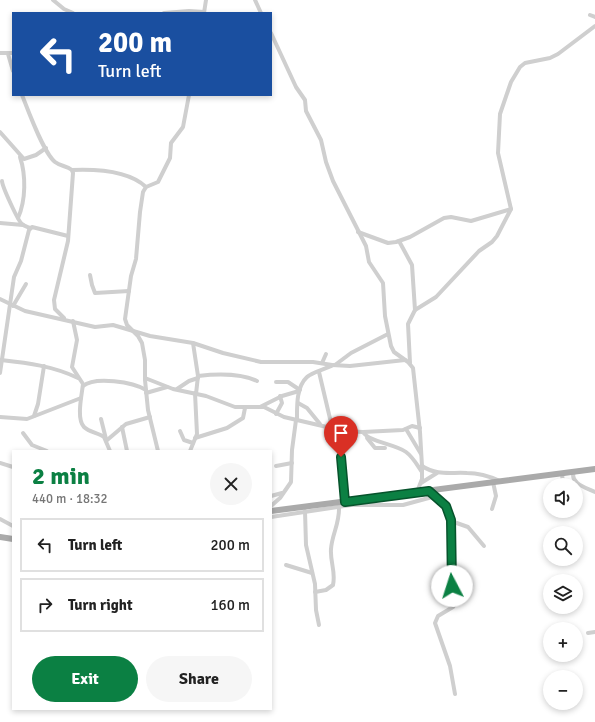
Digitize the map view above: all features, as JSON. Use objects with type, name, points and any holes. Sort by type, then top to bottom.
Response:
[{"type":"main road","points":[[272,511],[595,468]]},
{"type":"main road","points":[[0,537],[12,539]]},
{"type":"street","points":[[53,0],[64,9],[71,12]]},
{"type":"street","points":[[176,12],[204,12],[206,0]]},
{"type":"street","points":[[255,0],[261,12]]},
{"type":"street","points":[[415,310],[436,297],[479,251],[492,242],[497,236],[510,209],[498,153],[500,114],[516,72],[525,63],[550,58],[558,54],[595,26]]},
{"type":"street","points":[[272,35],[296,87],[305,100],[306,110],[321,140],[326,162],[333,182],[355,222],[358,232],[366,246],[371,266],[383,283],[388,334],[394,352],[410,364]]},
{"type":"street","points":[[0,53],[12,53]]},
{"type":"street","points":[[8,54],[12,68]]},
{"type":"street","points":[[22,96],[46,148],[56,162],[72,170],[101,171],[123,175],[134,178],[146,186],[156,184],[162,176],[170,158],[171,143],[183,127],[189,96]]},
{"type":"street","points":[[0,132],[20,157],[23,165],[24,192],[22,208],[18,218]]},
{"type":"street","points":[[20,157],[29,159],[46,148]]},
{"type":"street","points":[[64,319],[55,309],[54,300],[68,236],[73,176],[72,170]]},
{"type":"street","points":[[2,181],[4,189],[23,225]]},
{"type":"street","points":[[146,186],[143,192],[136,259],[132,273],[125,319],[132,331],[138,336],[142,343],[147,372],[154,382]]},
{"type":"street","points":[[358,232],[388,242],[399,241],[444,218],[451,217],[468,222],[510,209]]},
{"type":"street","points":[[0,223],[23,225],[30,228],[68,236]]},
{"type":"street","points":[[0,373],[15,274],[21,261],[30,228]]},
{"type":"street","points":[[399,241],[412,265],[415,310],[408,328],[410,364],[413,374],[420,428],[422,466],[421,483],[417,492]]},
{"type":"street","points":[[90,275],[92,285],[96,293],[129,291]]},
{"type":"street","points":[[11,305],[26,284]]},
{"type":"street","points":[[0,299],[25,311],[95,327],[113,326],[193,342],[223,353],[261,362],[362,365],[405,360]]},
{"type":"street","points":[[73,321],[77,340],[72,364],[83,386],[81,398],[81,421],[84,427],[106,440]]},
{"type":"street","points":[[272,505],[280,498],[291,482],[299,390],[307,377],[334,365],[351,353],[388,334]]},
{"type":"street","points":[[190,450],[197,423],[196,394],[198,377],[193,342]]},
{"type":"street","points":[[322,363],[326,354]]},
{"type":"street","points":[[1,359],[33,363],[66,372],[79,379]]},
{"type":"street","points":[[146,365],[146,391],[158,450]]},
{"type":"street","points":[[34,416],[44,366]]},
{"type":"street","points":[[319,372],[332,427]]},
{"type":"street","points":[[177,389],[198,377],[218,374],[241,376],[257,381]]},
{"type":"street","points":[[145,379],[234,407],[268,408],[276,414],[296,420],[320,424],[346,431],[363,432],[406,429],[412,426],[420,428]]},
{"type":"street","points":[[136,385],[145,379]]},
{"type":"street","points":[[83,386],[94,380],[136,385],[146,391],[167,387]]},
{"type":"street","points":[[276,382],[288,382],[299,390]]},
{"type":"street","points":[[260,407],[280,396],[299,390]]},
{"type":"street","points":[[276,414],[282,403],[280,396]]},
{"type":"street","points":[[0,417],[23,420],[81,398]]},
{"type":"street","points":[[298,403],[307,408],[320,424]]},
{"type":"street","points":[[180,432],[184,440],[194,440],[236,424],[243,418],[245,408]]},
{"type":"street","points":[[106,440],[116,430],[126,424],[150,416]]},
{"type":"street","points":[[101,419],[110,450]]},
{"type":"street","points":[[122,427],[127,450]]},
{"type":"street","points":[[406,429],[421,454]]},
{"type":"street","points":[[345,502],[340,448],[346,431]]},
{"type":"street","points":[[363,432],[375,448],[385,448]]},
{"type":"street","points":[[23,433],[32,445],[44,450]]},
{"type":"street","points":[[367,437],[404,451],[410,455],[422,472]]},
{"type":"street","points":[[0,463],[12,467]]},
{"type":"street","points":[[276,466],[292,463]]},
{"type":"street","points":[[422,466],[437,473],[487,475],[501,481]]},
{"type":"street","points":[[574,471],[573,477],[575,482],[595,492]]},
{"type":"street","points":[[421,483],[437,473]]},
{"type":"street","points":[[562,473],[562,478]]},
{"type":"street","points":[[492,509],[496,496],[493,482]]},
{"type":"street","points":[[429,491],[446,506],[451,521],[451,575],[455,603],[453,607],[438,616],[435,623],[450,666],[455,694]]},
{"type":"street","points":[[272,496],[282,493]]},
{"type":"street","points":[[272,517],[360,504],[403,505],[436,496]]},
{"type":"street","points":[[315,592],[326,590],[333,586],[334,569],[331,549],[337,528],[338,506]]},
{"type":"street","points":[[305,511],[306,545],[312,573],[319,625]]},
{"type":"street","points":[[0,519],[12,526]]},
{"type":"street","points":[[451,521],[468,527],[484,546]]},
{"type":"street","points":[[7,523],[12,522]]},
{"type":"street","points":[[286,565],[312,573]]},
{"type":"street","points":[[588,634],[595,632]]},
{"type":"route","points":[[341,457],[345,502],[429,491],[446,506],[451,521],[450,558],[452,586]]}]
